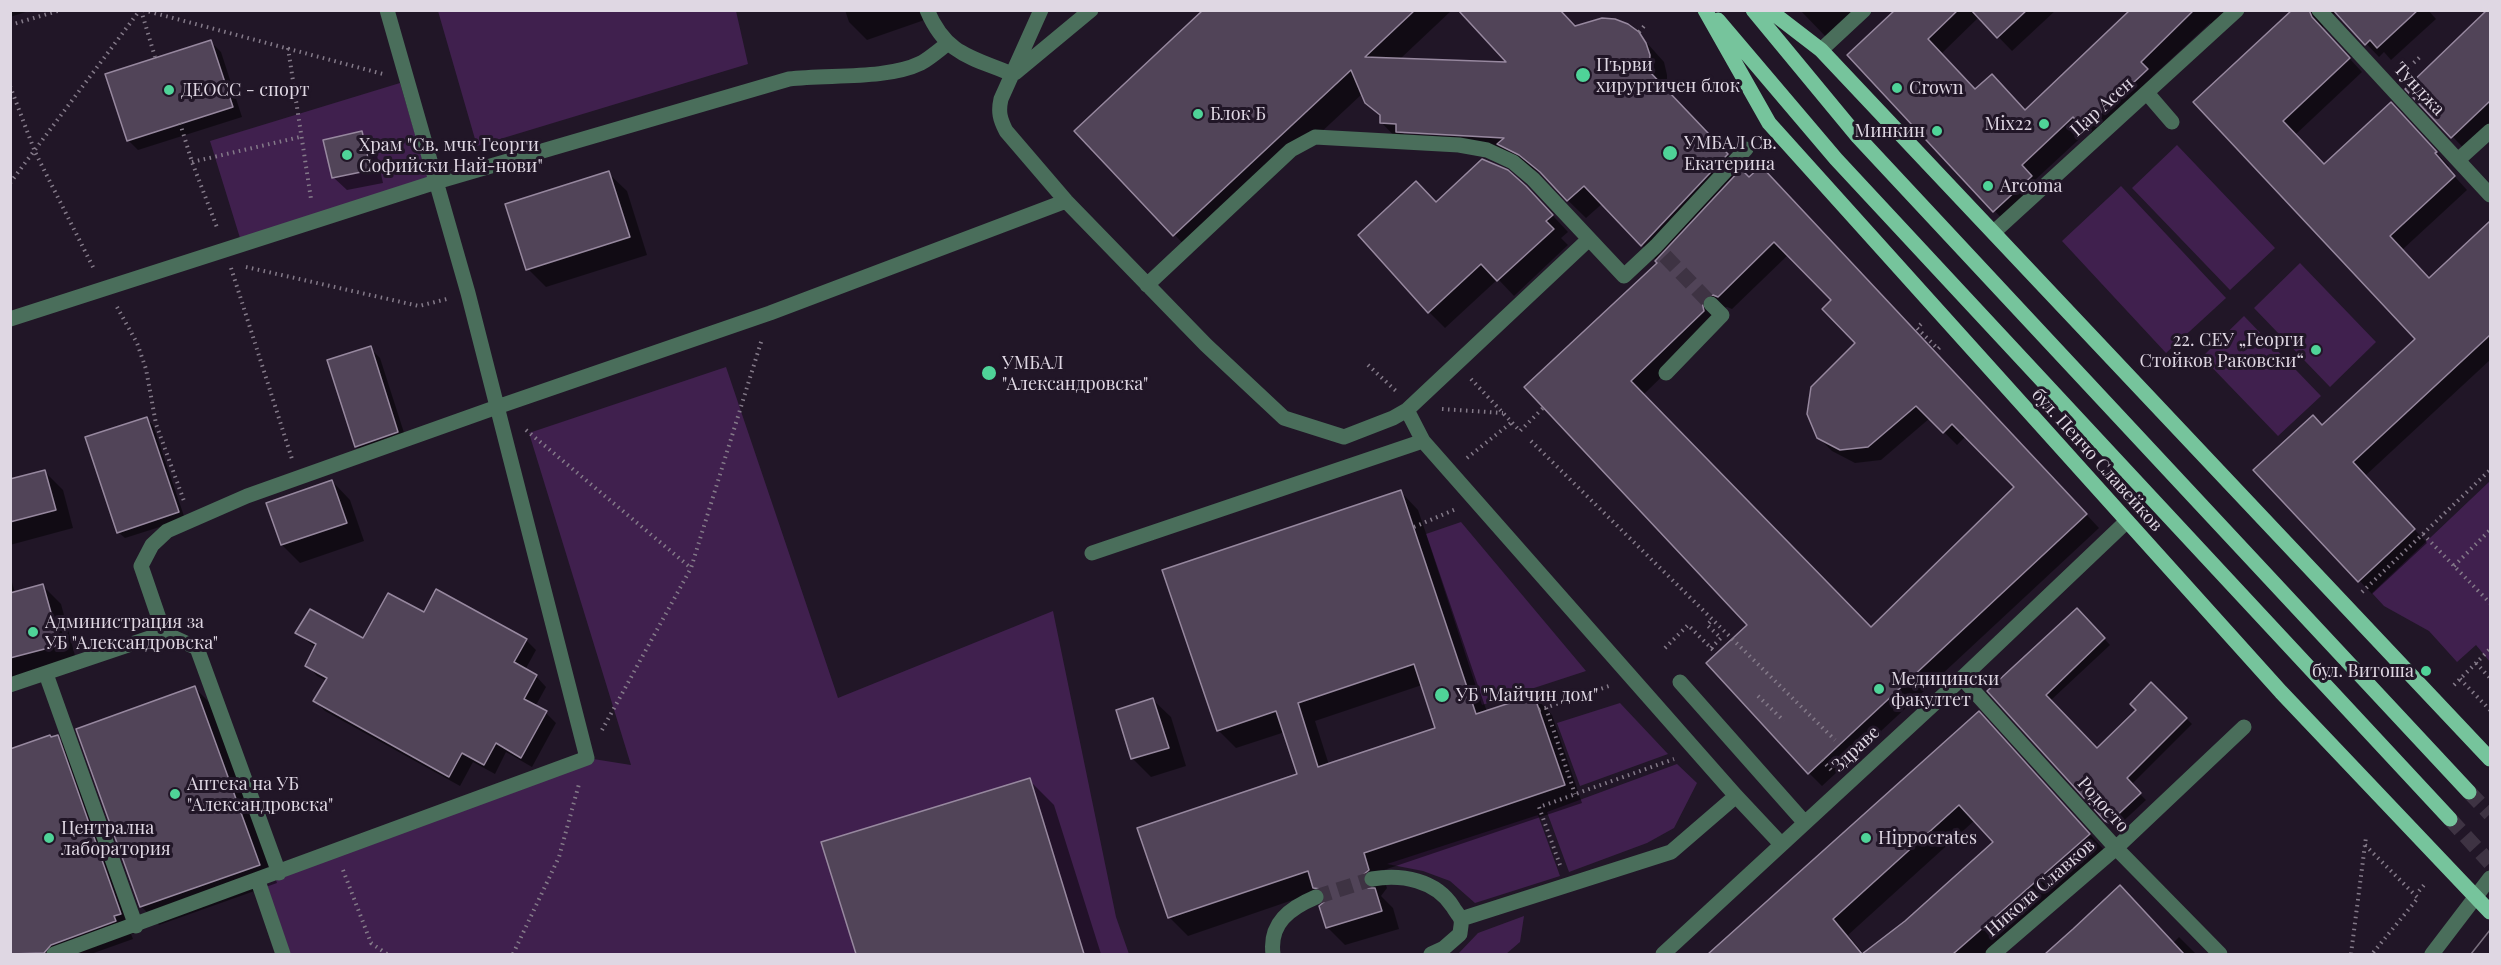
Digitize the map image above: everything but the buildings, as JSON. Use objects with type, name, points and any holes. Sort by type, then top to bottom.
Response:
[{"type":"main road","name":"бул. Пенчо Славейков","points":[[1705,10],[1770,123],[2281,692],[2490,912]]},
{"type":"main road","name":"бул. Пенчо Славейков","points":[[1710,10],[1836,159],[2450,819]]},
{"type":"main road","points":[[1753,10],[1858,137],[2469,792]]},
{"type":"main road","points":[[1769,10],[1821,50],[2490,759]]},
{"type":"street","points":[[54,954],[136,926],[587,758],[468,293],[387,10]]},
{"type":"street","points":[[927,10],[940,37],[955,51],[1012,74]]},
{"type":"street","points":[[1041,10],[1001,99],[1000,119],[1006,131],[1066,201],[1147,285],[1206,345],[1284,418],[1344,437],[1393,418],[1409,409],[1589,239]]},
{"type":"street","points":[[1012,74],[1091,10]]},
{"type":"street","points":[[1821,50],[1864,10]]},
{"type":"street","name":"Цар Асен","points":[[1994,232],[2237,10]]},
{"type":"street","name":"Тунджа","points":[[2319,10],[2490,195]]},
{"type":"street","points":[[10,319],[436,182],[789,79],[819,75],[887,73],[908,68],[923,62],[947,44]]},
{"type":"street","points":[[2147,93],[2172,122]]},
{"type":"street","points":[[2458,160],[2490,131]]},
{"type":"street","points":[[1147,285],[1291,150],[1315,137],[1447,144],[1487,150],[1513,162],[1533,179],[1624,276],[1660,251],[1746,149]]},
{"type":"street","points":[[164,633],[141,566],[152,545],[167,531],[298,478],[497,406],[770,313],[1066,201]]},
{"type":"street","points":[[1666,373],[1722,315],[1711,304]]},
{"type":"street","points":[[1409,409],[1423,441],[1781,844]]},
{"type":"street","points":[[1092,553],[1423,441]]},
{"type":"street","name":"Здраве","points":[[1663,954],[1962,678],[2126,522]]},
{"type":"street","points":[[10,685],[164,633],[198,648],[279,873]]},
{"type":"street","points":[[46,674],[136,926]]},
{"type":"street","name":"Родосто","points":[[1962,678],[2116,848],[2220,954]]},
{"type":"street","points":[[1680,682],[1805,823]]},
{"type":"street","name":"Никола Славков","points":[[1993,954],[2116,848],[2244,727]]},
{"type":"street","points":[[1461,919],[1671,852],[1736,796]]},
{"type":"street","points":[[1372,879],[1388,876],[1422,882],[1444,897],[1461,919],[1460,934],[1444,948],[1431,954]]},
{"type":"street","points":[[2432,954],[2490,878]]},
{"type":"street","points":[[258,881],[283,954]]},
{"type":"street","points":[[1273,954],[1274,934],[1287,912],[1316,897]]},
{"type":"path","points":[[10,25],[61,10]]},
{"type":"path","points":[[141,10],[407,81]]},
{"type":"path","points":[[141,10],[155,57]]},
{"type":"path","points":[[10,183],[141,10]]},
{"type":"path","points":[[1639,32],[1645,26]]},
{"type":"path","points":[[288,48],[300,137],[315,221]]},
{"type":"path","points":[[10,86],[35,152],[103,288],[120,311],[137,343],[146,369],[156,424],[191,520]]},
{"type":"path","points":[[180,123],[192,162],[225,249],[298,478]]},
{"type":"path","points":[[192,162],[300,137]]},
{"type":"path","points":[[225,249],[244,267],[419,306],[468,293]]},
{"type":"path","points":[[513,954],[559,856],[587,758],[691,568],[770,313]]},
{"type":"path","points":[[1917,328],[1926,340],[1938,349]]},
{"type":"path","points":[[1456,364],[1520,431],[1544,408]]},
{"type":"path","points":[[1368,365],[1409,409],[1503,413]]},
{"type":"path","points":[[497,406],[691,568]]},
{"type":"path","points":[[1450,472],[1512,422]]},
{"type":"path","points":[[1531,441],[1835,740]]},
{"type":"path","points":[[2355,599],[2490,470]]},
{"type":"path","points":[[1414,527],[1447,513]]},
{"type":"path","points":[[2454,566],[2490,530]]},
{"type":"path","points":[[2423,534],[2490,603]]},
{"type":"path","points":[[1711,648],[1721,638],[1707,625],[1713,619]]},
{"type":"path","points":[[1665,648],[1688,625],[1716,653]]},
{"type":"path","points":[[2454,685],[2490,649]]},
{"type":"path","points":[[2476,663],[2490,678]]},
{"type":"path","points":[[1539,710],[1634,678]]},
{"type":"path","points":[[2460,679],[2490,710]]},
{"type":"path","points":[[1758,696],[1784,721]]},
{"type":"path","points":[[1546,708],[1575,794]]},
{"type":"path","points":[[1568,885],[1539,807],[1697,750]]},
{"type":"path","points":[[2351,954],[2366,837]]},
{"type":"path","points":[[2366,845],[2418,898],[2372,954]]},
{"type":"path","points":[[336,852],[370,943],[387,954]]},
{"type":"path","points":[[2420,891],[2424,885]]},
{"type":"shaded area","points":[[438,11],[736,11],[748,64],[477,146]]},
{"type":"shaded area","points":[[400,83],[429,181],[240,238],[210,141]]},
{"type":"shaded area","points":[[2177,145],[2275,248],[2230,290],[2132,188]]},
{"type":"shaded area","points":[[2121,186],[2226,298],[2166,353],[2062,241]]},
{"type":"shaded area","points":[[2300,263],[2376,342],[2330,387],[2254,308]]},
{"type":"shaded area","points":[[2244,316],[2321,396],[2278,436],[2202,357]]},
{"type":"shaded area","points":[[726,367],[838,698],[1053,611],[1116,917],[1129,954],[283,954],[258,881],[587,758],[631,765],[529,433]]},
{"type":"shaded area","points":[[2490,481],[2490,662],[2476,645],[2457,662],[2429,631],[2384,606],[2372,593]]},
{"type":"shaded area","points":[[1461,522],[1586,671],[1482,705],[1426,534]]},
{"type":"shaded area","points":[[1620,703],[1668,754],[1580,786],[1557,723]]},
{"type":"shaded area","points":[[1677,764],[1697,783],[1674,828],[1647,843],[1569,872],[1547,812]]},
{"type":"shaded area","points":[[1538,815],[1560,876],[1475,903],[1450,881],[1423,871],[1387,864]]},
{"type":"shaded area","points":[[1524,916],[1520,942],[1506,954],[1458,954],[1478,933]]},
{"type":"tunnel","points":[[1665,256],[1711,304]]},
{"type":"tunnel","points":[[2469,792],[2490,814]]},
{"type":"tunnel","points":[[2450,819],[2490,863]]},
{"type":"tunnel","points":[[1316,897],[1372,879]]},
{"type":"tram line","points":[[2471,954],[2490,930]]},
{"type":"place","name":"Първи хирургичен блок","points":[[1583,75]]},
{"type":"place","name":"Crown","points":[[1897,88]]},
{"type":"place","name":"ДЕОСС - спорт","points":[[169,90]]},
{"type":"place","name":"Блок Б","points":[[1198,114]]},
{"type":"place","name":"Mix22","points":[[2044,124]]},
{"type":"place","name":"Минкин","points":[[1937,131]]},
{"type":"place","name":"УМБАЛ Св. Екатерина","points":[[1670,153]]},
{"type":"place","name":"Храм \"Св. мчк Георги Софийски Най-нови\"","points":[[347,155]]},
{"type":"place","name":"Arcoma","points":[[1988,186]]},
{"type":"place","name":"22. СЕУ „Георги Стойков Раковски“","points":[[2316,350]]},
{"type":"place","name":"УМБАЛ \"Александровска\"","points":[[989,373]]},
{"type":"place","name":"Администрация за УБ \"Александровска\"","points":[[33,632]]},
{"type":"place","name":"бул. Витоша","points":[[2426,671]]},
{"type":"place","name":"Медицински факултет","points":[[1879,689]]},
{"type":"place","name":"УБ \"Майчин дом\"","points":[[1442,695]]},
{"type":"place","name":"Аптека на УБ \"Александровска\"","points":[[175,794]]},
{"type":"place","name":"Централна лаборатория","points":[[49,838]]},
{"type":"place","name":"Hippocrates","points":[[1866,838]]}]
